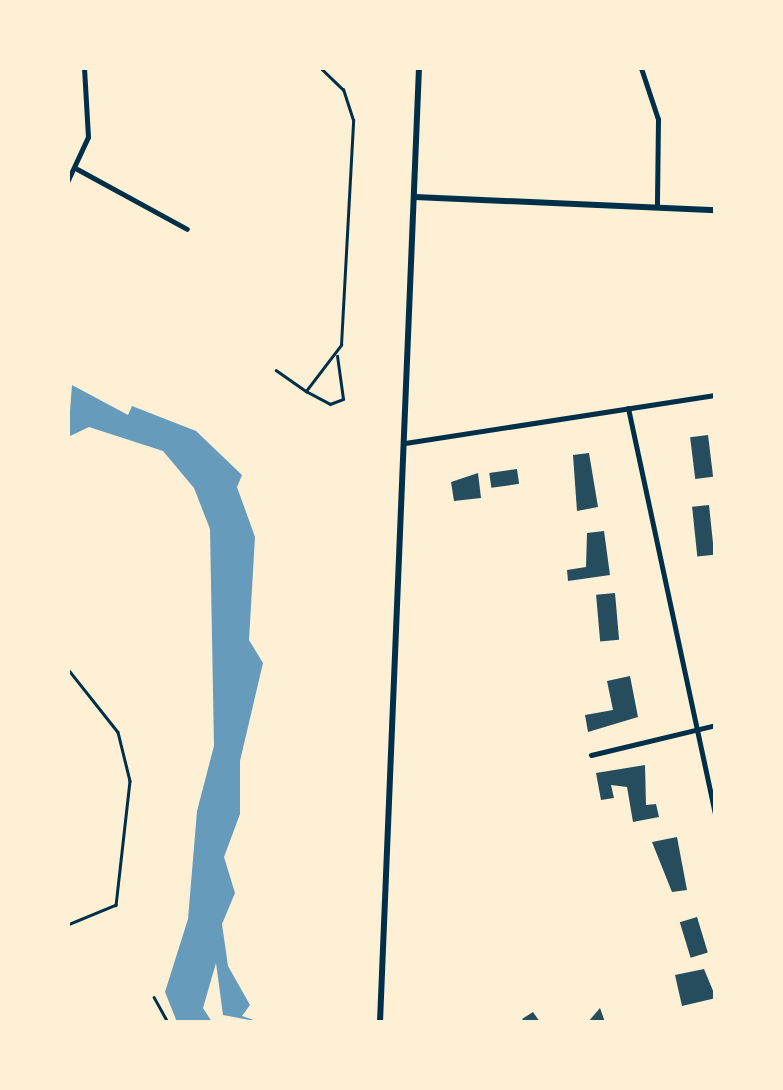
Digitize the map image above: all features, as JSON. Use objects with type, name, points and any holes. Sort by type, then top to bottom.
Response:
[{"type":"main road","points":[[380,1022],[419,68]]},
{"type":"main road","points":[[415,197],[716,210]]},
{"type":"street","points":[[68,180],[77,170],[90,118],[84,68]]},
{"type":"street","points":[[641,68],[658,119],[657,206]]},
{"type":"street","points":[[77,170],[187,229]]},
{"type":"street","points":[[405,442],[716,395]]},
{"type":"street","points":[[628,408],[692,731],[716,819]]},
{"type":"street","points":[[591,755],[716,725]]},
{"type":"lane","points":[[276,370],[330,404],[344,399],[337,355],[353,120],[343,90],[320,68]]},
{"type":"lane","points":[[306,391],[337,355]]},
{"type":"path","points":[[68,669],[118,732],[130,781],[116,905],[68,926]]},
{"type":"path","points":[[154,997],[168,1022]]},
{"type":"water","points":[[72,385],[128,415],[132,406],[196,431],[242,475],[237,487],[255,537],[249,640],[263,663],[240,761],[240,814],[224,857],[235,893],[222,924],[228,966],[250,1005],[242,1016],[260,1022],[223,1015],[216,963],[203,1008],[212,1022],[177,1022],[165,992],[188,919],[197,811],[214,746],[210,529],[194,488],[163,451],[89,427],[68,437]]},
{"type":"building","points":[[708,435],[713,477],[695,479],[690,437]]},
{"type":"building","points":[[589,453],[598,507],[577,511],[573,455]]},
{"type":"building","points":[[517,469],[519,484],[491,488],[489,473]]},
{"type":"building","points":[[478,473],[481,498],[454,501],[451,482]]},
{"type":"building","points":[[709,505],[714,555],[697,557],[692,507]]},
{"type":"building","points":[[604,531],[610,575],[568,581],[567,570],[586,567],[587,533]]},
{"type":"building","points":[[615,593],[619,640],[600,641],[596,595]]},
{"type":"building","points":[[630,676],[638,717],[588,732],[585,715],[613,710],[607,681]]},
{"type":"building","points":[[645,765],[646,805],[656,804],[659,817],[633,822],[627,787],[611,785],[614,798],[601,800],[596,773]]},
{"type":"building","points":[[677,837],[687,890],[672,892],[652,842]]},
{"type":"building","points":[[697,917],[708,952],[691,958],[680,922]]},
{"type":"building","points":[[704,969],[716,998],[682,1006],[675,975]]},
{"type":"building","points":[[600,1008],[605,1022],[588,1022]]},
{"type":"building","points":[[533,1012],[540,1022],[524,1022],[522,1019]]}]
